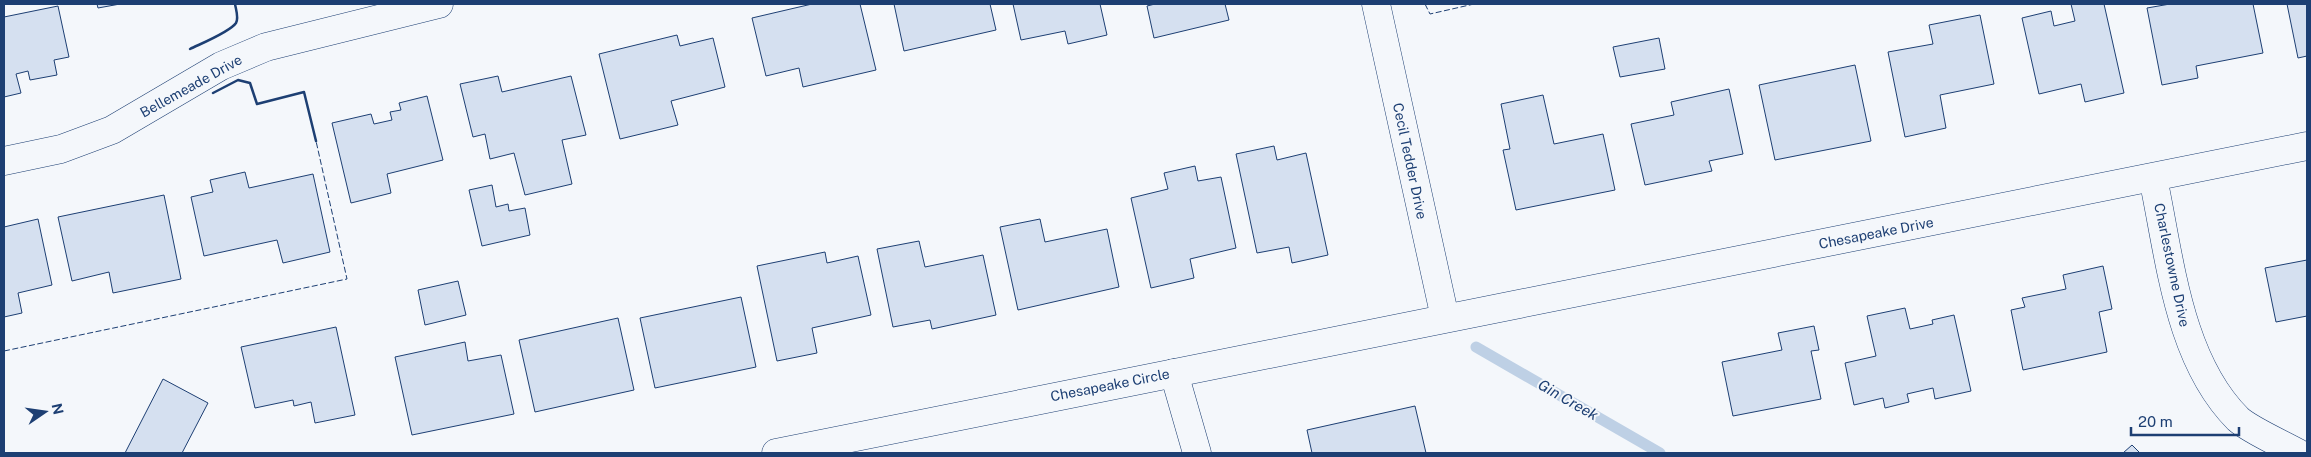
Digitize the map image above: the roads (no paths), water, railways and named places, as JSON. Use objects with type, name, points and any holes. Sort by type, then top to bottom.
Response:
[{"type":"street","name":"Bellemeade Drive","points":[[4,161],[61,149],[112,130],[212,70],[258,49],[439,4]]},
{"type":"street","name":"Cecil Tedder Drive","points":[[1376,4],[1445,318]]},
{"type":"street","name":"Chesapeake Drive","points":[[1445,318],[2307,146]]},
{"type":"street","name":"Charlestowne Drive","points":[[2153,178],[2184,327],[2206,379],[2239,420],[2298,453]]},
{"type":"street","name":"Chesapeake Circle","points":[[776,453],[1445,318]]},
{"type":"street","points":[[1174,372],[1197,453]]},
{"type":"waterway","name":"Gin Creek","points":[[1476,347],[1660,453]]}]
